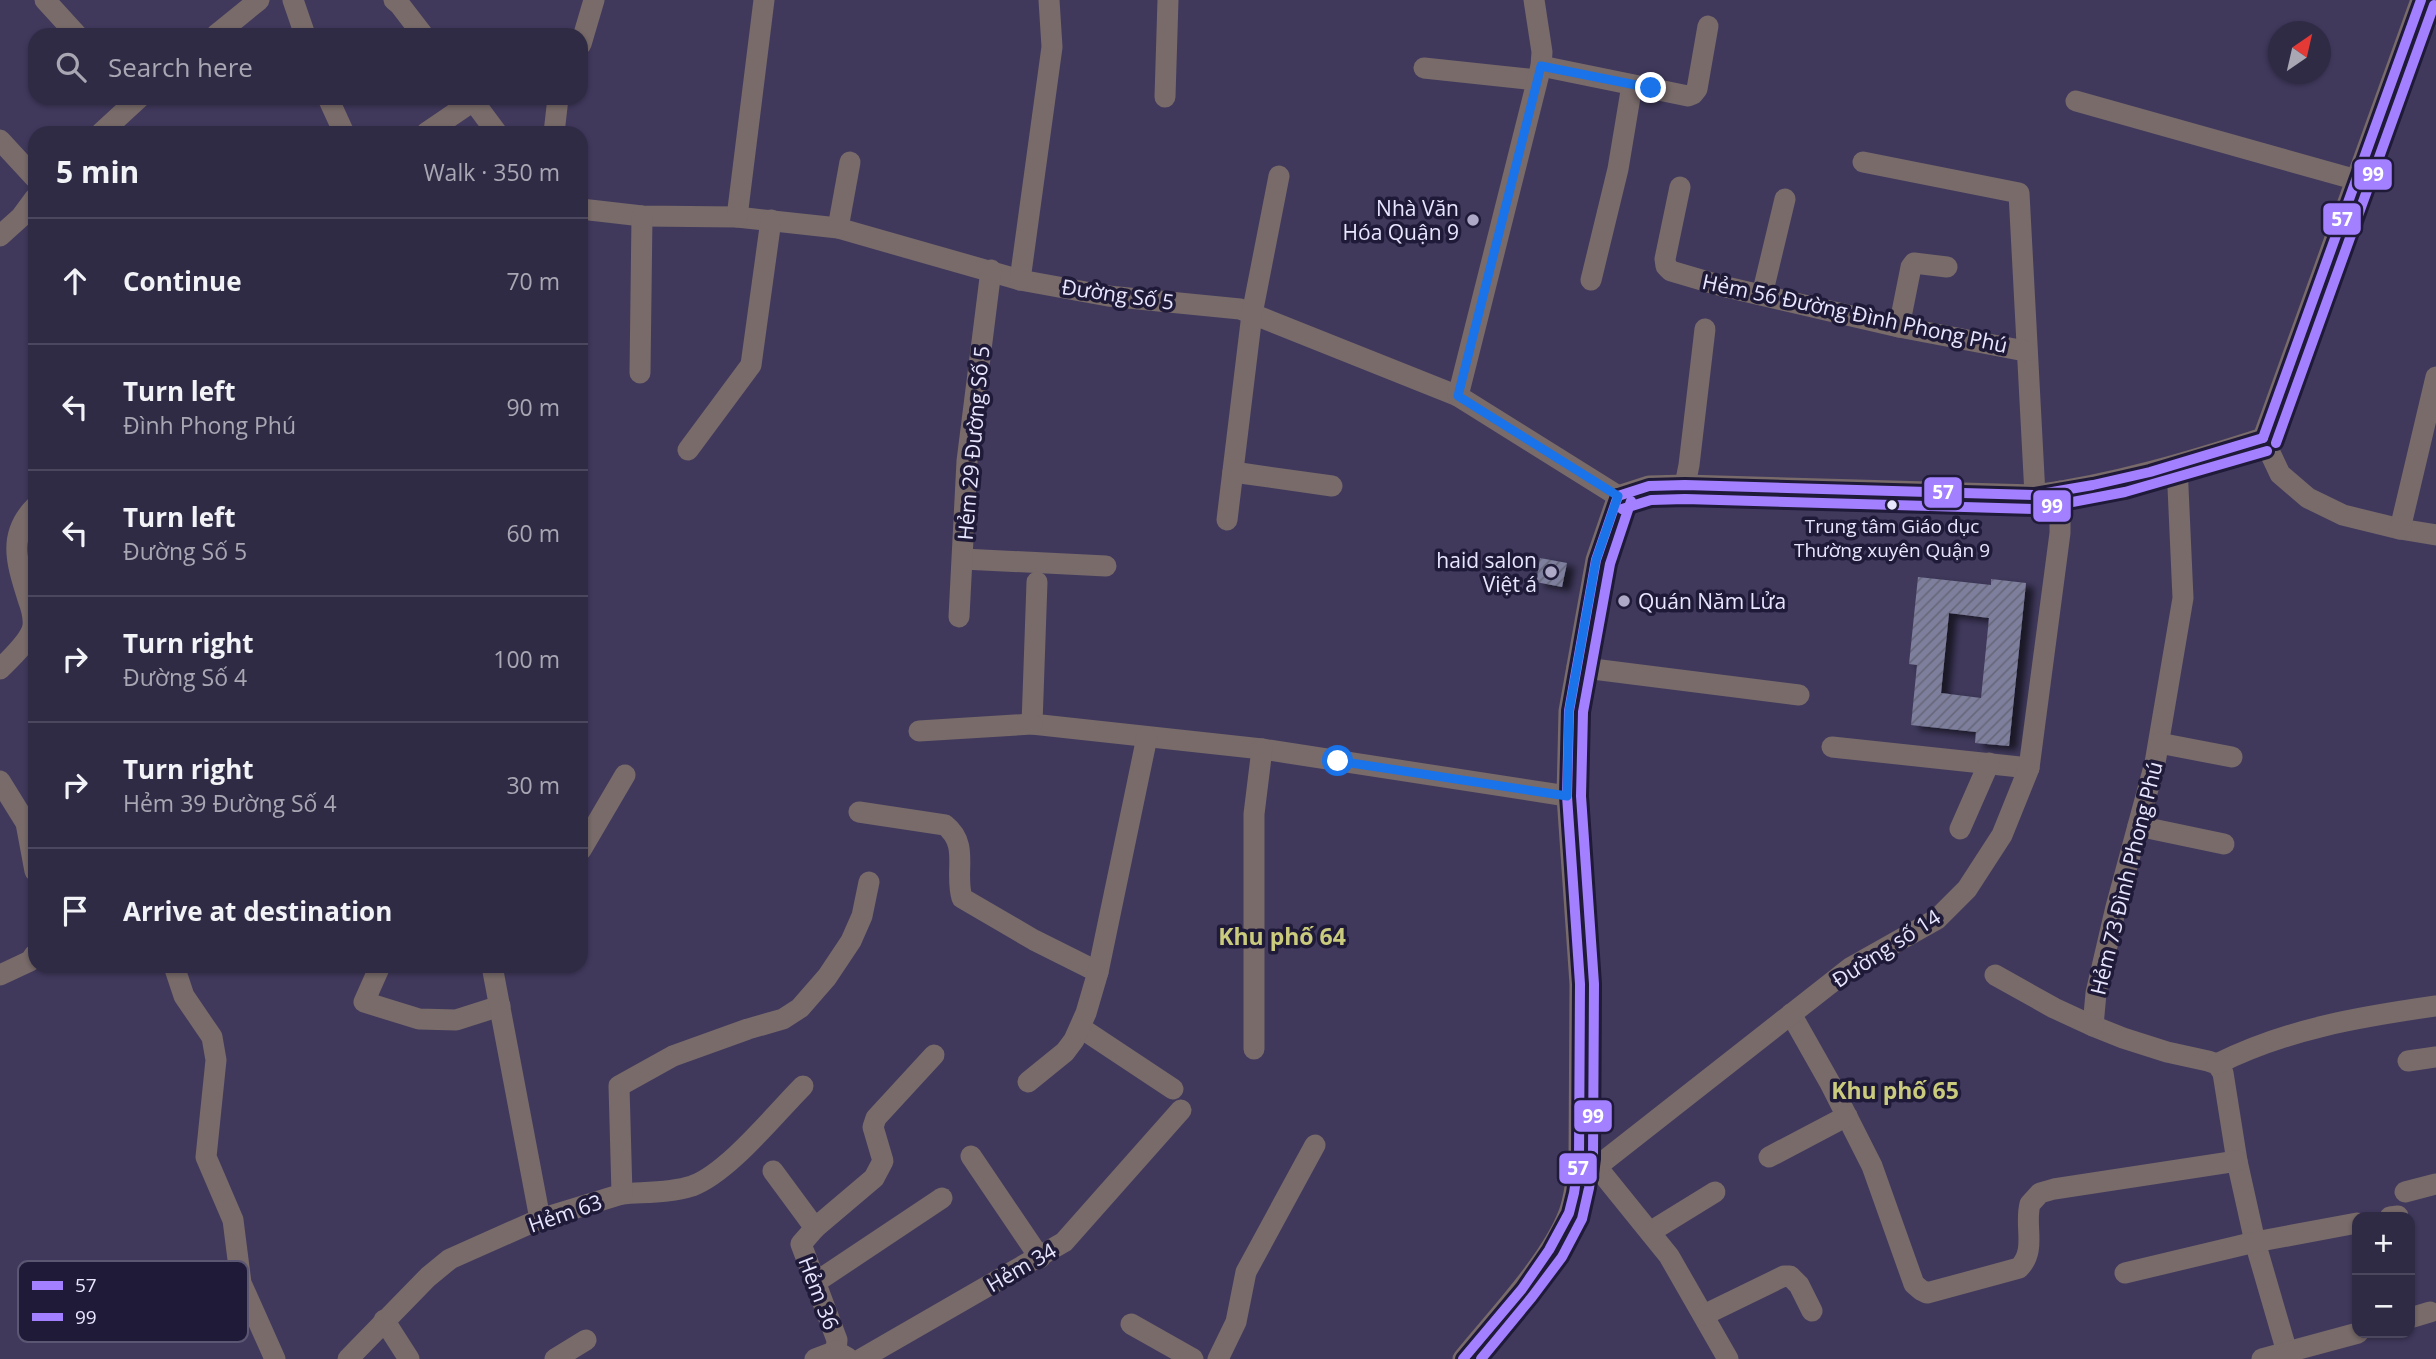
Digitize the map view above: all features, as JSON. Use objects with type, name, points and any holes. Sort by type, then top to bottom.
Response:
[{"type":"street","points":[[46,0],[71,28]]},
{"type":"street","points":[[225,28],[259,0]]},
{"type":"street","points":[[293,0],[303,28]]},
{"type":"street","points":[[586,28],[594,0]]},
{"type":"street","points":[[737,217],[764,0]]},
{"type":"street","points":[[1020,280],[1052,47],[1049,0]]},
{"type":"street","points":[[1165,97],[1167,0]]},
{"type":"street","points":[[1458,396],[1539,73],[1542,52],[1534,0]]},
{"type":"street","points":[[2421,0],[2263,438],[2280,474],[2308,498],[2343,515],[2436,535]]},
{"type":"street","points":[[400,2],[418,28]]},
{"type":"street","points":[[1423,68],[1539,73],[1632,85],[1688,96],[1693,94],[1699,80],[1708,26]]},
{"type":"street","points":[[1591,280],[1618,169],[1632,85]]},
{"type":"street","points":[[2076,101],[2357,180]]},
{"type":"street","points":[[108,126],[130,105]]},
{"type":"street","points":[[331,105],[341,126]]},
{"type":"street","points":[[436,126],[465,105]]},
{"type":"street","points":[[476,105],[492,126]]},
{"type":"street","points":[[555,126],[557,105]]},
{"type":"street","points":[[0,140],[28,170]]},
{"type":"street","points":[[838,228],[850,162]]},
{"type":"street","points":[[1863,162],[2019,193],[2025,351]]},
{"type":"street","points":[[1227,520],[1252,314],[1279,176]]},
{"type":"street","name":"Hẻm 56 Đường Đình Phong Phú","points":[[1680,187],[1667,245],[1666,266],[1676,273],[1762,296],[1899,327],[2025,351],[2035,495]]},
{"type":"street","points":[[1762,296],[1784,199]]},
{"type":"street","points":[[0,236],[28,208]]},
{"type":"street","name":"Đường Số 5","points":[[588,210],[642,216],[737,217],[838,228],[1020,280],[1108,296],[1240,309],[1458,396],[1618,496]]},
{"type":"street","points":[[640,373],[642,216]]},
{"type":"street","points":[[688,450],[751,365],[771,220]]},
{"type":"street","points":[[1899,327],[1914,263],[1947,267]]},
{"type":"street","name":"Hẻm 29 Đường Số 5","points":[[960,617],[967,461],[991,270]]},
{"type":"street","points":[[1685,485],[1705,329]]},
{"type":"street","points":[[2400,529],[2436,376]]},
{"type":"street","points":[[1463,1359],[1555,1241],[1569,1212],[1576,1183],[1579,1159],[1580,984],[1567,796],[1569,711],[1596,560],[1618,496],[1649,486],[1685,485],[2035,495],[2177,465],[2263,438]]},
{"type":"street","name":"Hẻm 73 Đình Phong Phú","points":[[2177,465],[2183,598],[2159,743],[2096,993],[2094,1026],[2167,1052],[2217,1064]]},
{"type":"street","points":[[1233,472],[1332,486]]},
{"type":"street","name":"Đường số 14","points":[[1576,1183],[1850,968],[1937,919],[1967,888],[2002,835],[2029,768],[2060,533],[2060,491]]},
{"type":"street","points":[[28,517],[19,530],[16,558],[28,598]]},
{"type":"street","points":[[963,559],[1107,566]]},
{"type":"street","points":[[1032,724],[1037,582]]},
{"type":"street","points":[[0,669],[18,651],[28,636]]},
{"type":"street","points":[[1577,667],[1799,695]]},
{"type":"street","points":[[919,731],[1032,724],[1262,749],[1567,796]]},
{"type":"street","points":[[1028,1082],[1065,1052],[1081,1028],[1098,972],[1147,737]]},
{"type":"street","points":[[2159,743],[2232,757]]},
{"type":"street","points":[[1832,747],[2029,768]]},
{"type":"street","points":[[1254,1049],[1255,814],[1262,749]]},
{"type":"street","points":[[1960,830],[1989,763]]},
{"type":"street","points":[[588,838],[625,775]]},
{"type":"street","points":[[1,785],[26,823],[28,834]]},
{"type":"street","points":[[859,812],[945,825],[956,834],[960,845],[959,887],[962,898],[1034,940],[1098,972]]},
{"type":"street","points":[[2138,826],[2224,844]]},
{"type":"street","name":"Hẻm 63","points":[[348,1359],[384,1320],[450,1259],[540,1219],[622,1194],[619,1086],[673,1056],[783,1019],[800,1008],[827,977],[851,941],[862,916],[869,882]]},
{"type":"street","points":[[0,975],[28,962]]},
{"type":"street","points":[[176,973],[184,996],[212,1037],[216,1060],[206,1157],[233,1220],[238,1261]]},
{"type":"street","points":[[377,973],[364,1002],[419,1019],[456,1020],[500,1006]]},
{"type":"street","points":[[493,973],[540,1219]]},
{"type":"street","points":[[1995,975],[2054,1008],[2094,1026]]},
{"type":"street","points":[[2289,1356],[2255,1242],[2237,1161],[2223,1073],[2217,1064],[2306,1029],[2375,1014],[2436,1006]]},
{"type":"street","points":[[1791,1014],[1872,1166],[1914,1284],[1927,1293],[2019,1268],[2029,1249],[2029,1204],[2039,1193],[2237,1161]]},
{"type":"street","points":[[1081,1028],[1173,1089]]},
{"type":"street","points":[[815,1228],[874,1178],[883,1161],[873,1127],[876,1118],[934,1055]]},
{"type":"street","points":[[2408,1061],[2436,1058]]},
{"type":"street","points":[[622,1194],[676,1189],[701,1182],[735,1155],[803,1086]]},
{"type":"street","name":"Hẻm 34","points":[[861,1359],[1064,1242],[1181,1110]]},
{"type":"street","points":[[1769,1157],[1847,1116]]},
{"type":"street","points":[[1218,1359],[1236,1322],[1246,1272],[1315,1144]]},
{"type":"street","points":[[971,1156],[1040,1258]]},
{"type":"street","points":[[1597,1167],[1669,1256],[1728,1359]]},
{"type":"street","name":"Hẻm 36","points":[[773,1171],[815,1228],[801,1244],[843,1355]]},
{"type":"street","points":[[2405,1192],[2436,1184]]},
{"type":"street","points":[[1650,1232],[1715,1192]]},
{"type":"street","points":[[816,1282],[942,1199]]},
{"type":"street","points":[[2125,1273],[2255,1242],[2352,1224]]},
{"type":"street","points":[[1704,1315],[1784,1276],[1790,1276],[1799,1285],[1812,1311]]},
{"type":"street","points":[[248,1299],[275,1359]]},
{"type":"street","points":[[384,1320],[409,1359]]},
{"type":"street","points":[[1131,1324],[1193,1359]]},
{"type":"street","points":[[2262,1359],[2289,1356],[2352,1335]]},
{"type":"street","points":[[555,1359],[586,1340]]},
{"type":"street","points":[[815,1359],[843,1355]]},
{"type":"building","name":"haid salon Việt á","points":[[1540,558],[1567,563],[1562,587],[1536,582]]},
{"type":"building","points":[[1918,577],[1991,585],[1991,579],[2026,583],[2009,746],[1975,743],[1976,732],[1911,725],[1917,665],[1909,664]],"holes":[[[1949,613],[1989,618],[1981,698],[1941,693]]]},
{"type":"transit line","name":"57","points":[[2263,438],[2421,0]]},
{"type":"transit line","name":"99","points":[[2276,443],[2434,5]]},
{"type":"transit line","name":"57","points":[[1618,496],[1649,486],[1685,485],[2035,495],[2150,472],[2263,438]]},
{"type":"transit line","name":"99","points":[[1622,509],[1651,500],[1685,499],[2036,509],[2125,492],[2267,451]]},
{"type":"transit line","name":"57","points":[[1463,1359],[1522,1289],[1549,1250],[1569,1213],[1574,1193],[1579,1159],[1580,984],[1567,796],[1569,711],[1596,560],[1618,496]]},
{"type":"transit line","name":"99","points":[[1481,1359],[1562,1257],[1582,1219],[1589,1188],[1593,1159],[1594,984],[1581,796],[1583,712],[1610,564],[1631,501]]},
{"type":"place","name":"Nhà Văn Hóa Quận 9","points":[[1473,220]]},
{"type":"place","name":"Trung tâm Giáo dục Thường xuyên Quận 9","points":[[1892,505]]},
{"type":"place","name":"haid salon Việt á","points":[[1551,572]]},
{"type":"place","name":"Quán Năm Lửa","points":[[1624,601]]},
{"type":"district","name":"Khu phố 64","points":[[1282,936]]},
{"type":"district","name":"Khu phố 65","points":[[1895,1090]]},
{"type":"route","points":[[1338,761],[1567,796],[1569,711],[1596,560],[1618,496],[1458,396],[1541,66],[1651,88]]}]
